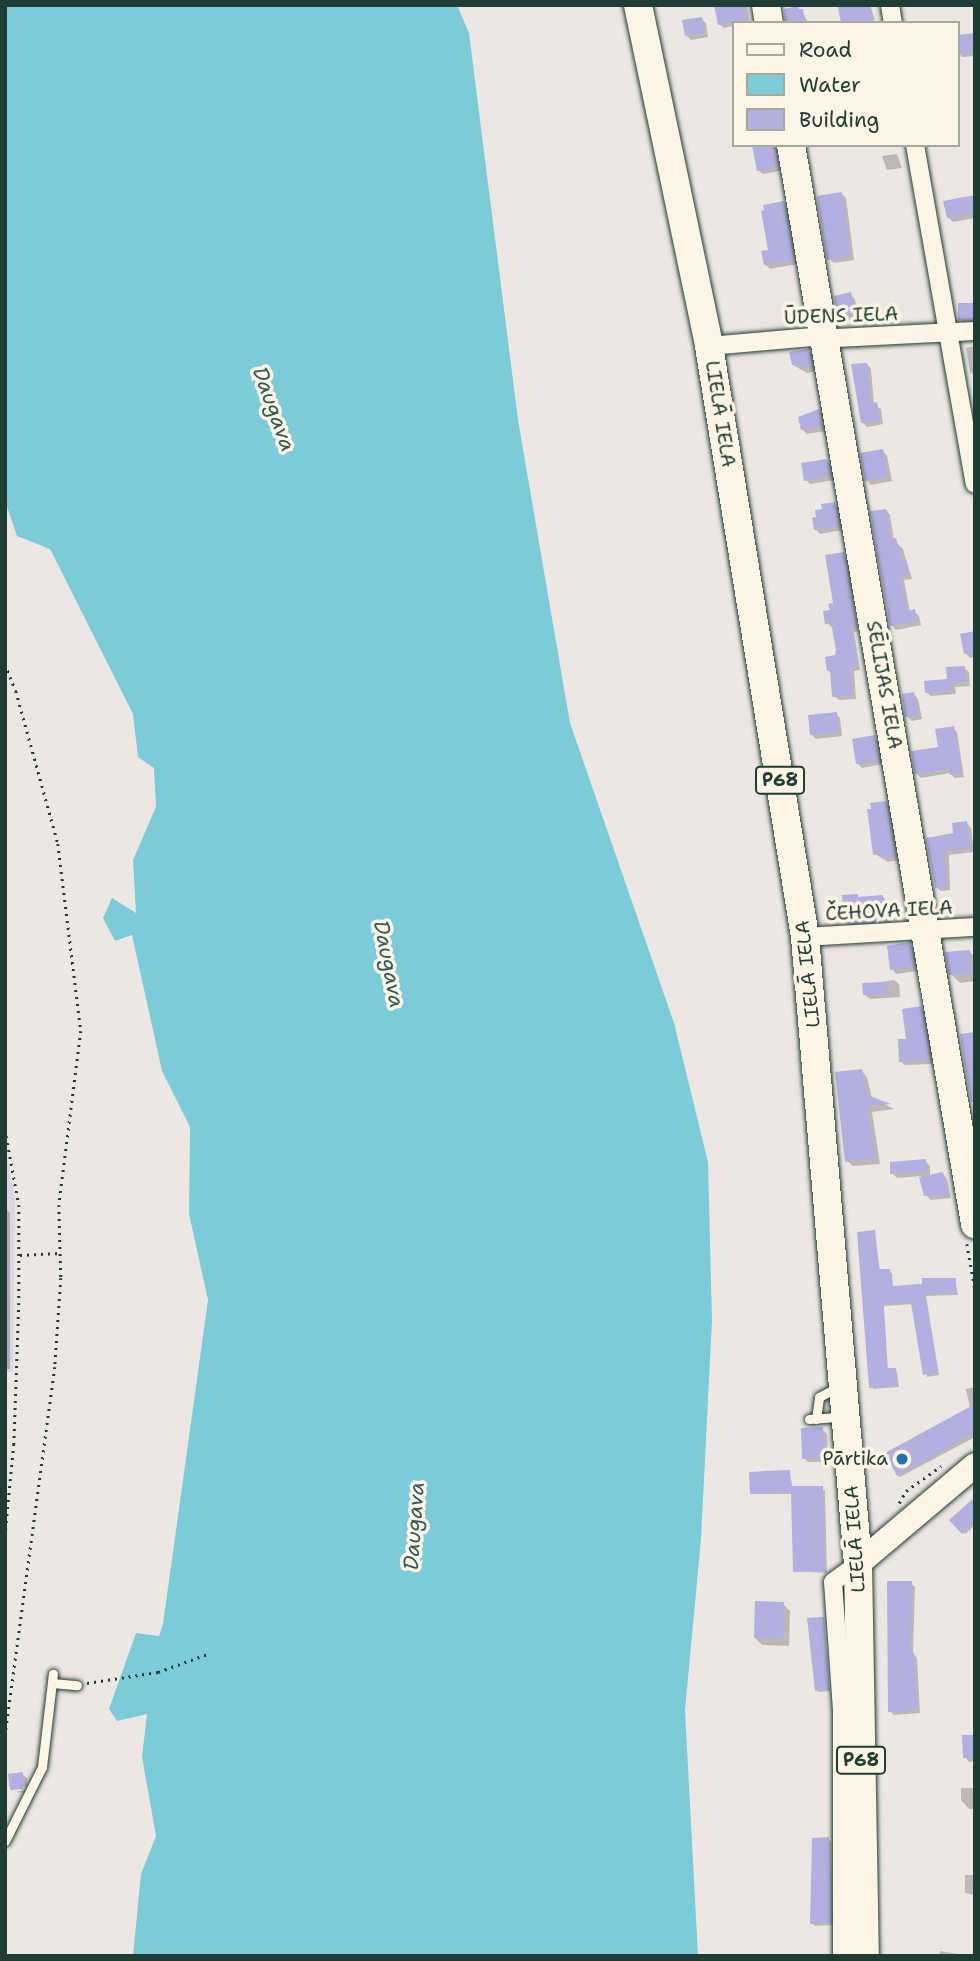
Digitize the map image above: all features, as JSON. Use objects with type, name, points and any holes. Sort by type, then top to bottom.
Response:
[{"type":"main road","name":"LIELĀ IELA","points":[[638,5],[709,346],[805,937],[858,1564],[865,1956]]},
{"type":"main road","name":"SĒLIJAS IELA","points":[[791,147],[975,1224]]},
{"type":"main road","points":[[858,1564],[975,1465]]},
{"type":"street","points":[[915,147],[975,484]]},
{"type":"street","name":"ŪDENS IELA","points":[[709,346],[824,336],[836,338],[975,331]]},
{"type":"street","name":"ČEHOVA IELA","points":[[805,937],[975,927]]},
{"type":"street","points":[[842,1956],[842,1710],[833,1582],[858,1564]]},
{"type":"lane","points":[[843,1384],[819,1397],[812,1419],[846,1417]]},
{"type":"lane","points":[[5,1841],[41,1767],[52,1679],[77,1685]]},
{"type":"path","points":[[5,664],[16,691],[58,844],[80,1021],[59,1205],[60,1287],[55,1367],[5,1736]]},
{"type":"path","points":[[5,1129],[19,1205],[14,1444],[5,1538]]},
{"type":"path","points":[[19,1255],[59,1252]]},
{"type":"path","points":[[77,1685],[158,1672],[210,1653]]},
{"type":"path","points":[[5,1697],[11,1698]]},
{"type":"shaded area","points":[[5,1143],[15,1198],[13,1372],[6,1372],[5,1406]]},
{"type":"water","name":"Daugava","points":[[5,5],[457,5],[469,33],[518,420],[570,723],[674,1023],[708,1162],[712,1320],[701,1539],[685,1710],[698,1956],[133,1956],[141,1874],[156,1836],[142,1757],[147,1714],[117,1721],[109,1709],[136,1633],[159,1636],[163,1624],[208,1300],[189,1214],[190,1127],[162,1071],[132,935],[115,941],[103,918],[112,898],[136,913],[133,860],[156,807],[154,768],[138,757],[133,714],[50,549],[17,536],[5,501]]},
{"type":"building","points":[[714,5],[744,5],[747,19],[718,25]]},
{"type":"building","points":[[869,5],[873,21],[841,21],[838,7]]},
{"type":"building","points":[[798,6],[803,9],[805,21],[785,21],[784,9]]},
{"type":"building","points":[[702,17],[705,33],[685,36],[682,20]]},
{"type":"building","points":[[975,33],[975,51],[959,53],[959,35]]},
{"type":"building","points":[[752,147],[773,147],[777,167],[757,171]]},
{"type":"building","points":[[842,192],[851,256],[827,260],[817,196]]},
{"type":"building","points":[[975,195],[975,213],[947,218],[943,201]]},
{"type":"building","points":[[784,201],[794,260],[764,265],[761,251],[768,250],[761,211],[764,210],[763,205]]},
{"type":"building","points":[[851,292],[854,307],[849,308],[851,315],[837,318],[834,296]]},
{"type":"building","points":[[958,303],[975,303],[975,320],[958,320]]},
{"type":"building","points":[[809,349],[812,367],[801,369],[800,364],[792,365],[789,352]]},
{"type":"building","points":[[867,363],[871,403],[877,402],[880,420],[861,423],[851,364]]},
{"type":"building","points":[[819,409],[822,426],[801,430],[798,417]]},
{"type":"building","points":[[883,449],[888,477],[865,481],[860,453]]},
{"type":"building","points":[[827,459],[830,476],[804,481],[801,463]]},
{"type":"building","points":[[835,502],[839,526],[814,530],[812,518],[816,517],[815,510],[822,509],[821,504]]},
{"type":"building","points":[[886,509],[891,538],[896,538],[902,560],[906,560],[909,575],[900,576],[907,611],[915,609],[917,621],[890,626],[870,511]]},
{"type":"building","points":[[844,552],[855,627],[851,628],[857,666],[850,667],[852,695],[832,697],[830,670],[827,671],[825,657],[835,655],[836,650],[831,623],[825,624],[823,611],[830,610],[828,604],[833,603],[825,555]]},
{"type":"building","points":[[975,631],[975,653],[964,654],[960,634]]},
{"type":"building","points":[[965,666],[966,682],[952,683],[953,690],[925,693],[924,681],[947,679],[946,667]]},
{"type":"building","points":[[914,692],[918,715],[905,717],[902,694]]},
{"type":"building","points":[[837,712],[839,732],[810,735],[808,715]]},
{"type":"building","points":[[954,726],[962,773],[950,775],[949,769],[915,774],[911,751],[938,747],[935,729]]},
{"type":"building","points":[[875,735],[879,760],[856,764],[852,739]]},
{"type":"building","points":[[886,801],[895,856],[882,858],[881,854],[873,855],[867,809],[871,809],[870,803]]},
{"type":"building","points":[[967,821],[971,848],[945,851],[947,886],[935,888],[926,838],[953,833],[952,823]]},
{"type":"building","points":[[858,894],[858,897],[883,895],[885,921],[844,923],[842,895]]},
{"type":"building","points":[[910,942],[914,967],[890,970],[887,946]]},
{"type":"building","points":[[970,950],[972,974],[949,975],[945,952]]},
{"type":"building","points":[[887,982],[888,994],[863,995],[862,983]]},
{"type":"building","points":[[921,1006],[930,1060],[899,1062],[898,1039],[906,1039],[902,1009]]},
{"type":"building","points":[[975,1032],[975,1102],[971,1102],[960,1034]]},
{"type":"building","points":[[862,1069],[867,1095],[891,1104],[867,1106],[876,1158],[845,1162],[835,1072]]},
{"type":"building","points":[[926,1159],[927,1171],[890,1174],[890,1162]]},
{"type":"building","points":[[943,1172],[948,1194],[924,1196],[919,1177]]},
{"type":"building","points":[[875,1230],[879,1269],[890,1269],[892,1286],[922,1284],[922,1278],[956,1278],[956,1293],[925,1294],[938,1373],[923,1375],[911,1303],[883,1304],[887,1368],[896,1368],[897,1386],[869,1388],[857,1232]]},
{"type":"building","points":[[975,1404],[975,1432],[897,1476],[885,1453]]},
{"type":"building","points":[[823,1427],[824,1458],[802,1459],[801,1428]]},
{"type":"building","points":[[790,1470],[791,1489],[791,1486],[823,1486],[825,1571],[793,1572],[791,1492],[750,1494],[749,1472]]},
{"type":"building","points":[[975,1497],[975,1522],[962,1534],[949,1520]]},
{"type":"building","points":[[887,1581],[912,1581],[910,1652],[914,1652],[917,1709],[908,1709],[908,1712],[888,1712]]},
{"type":"building","points":[[755,1601],[784,1602],[783,1639],[754,1638]]},
{"type":"building","points":[[824,1617],[829,1689],[815,1691],[807,1618]]},
{"type":"building","points":[[962,1735],[975,1735],[975,1758],[963,1758]]},
{"type":"building","points":[[23,1772],[23,1789],[10,1790],[8,1774]]},
{"type":"building","points":[[829,1837],[831,1923],[810,1924],[812,1838]]},
{"type":"place","name":"Pārtika","points":[[902,1459]]}]
